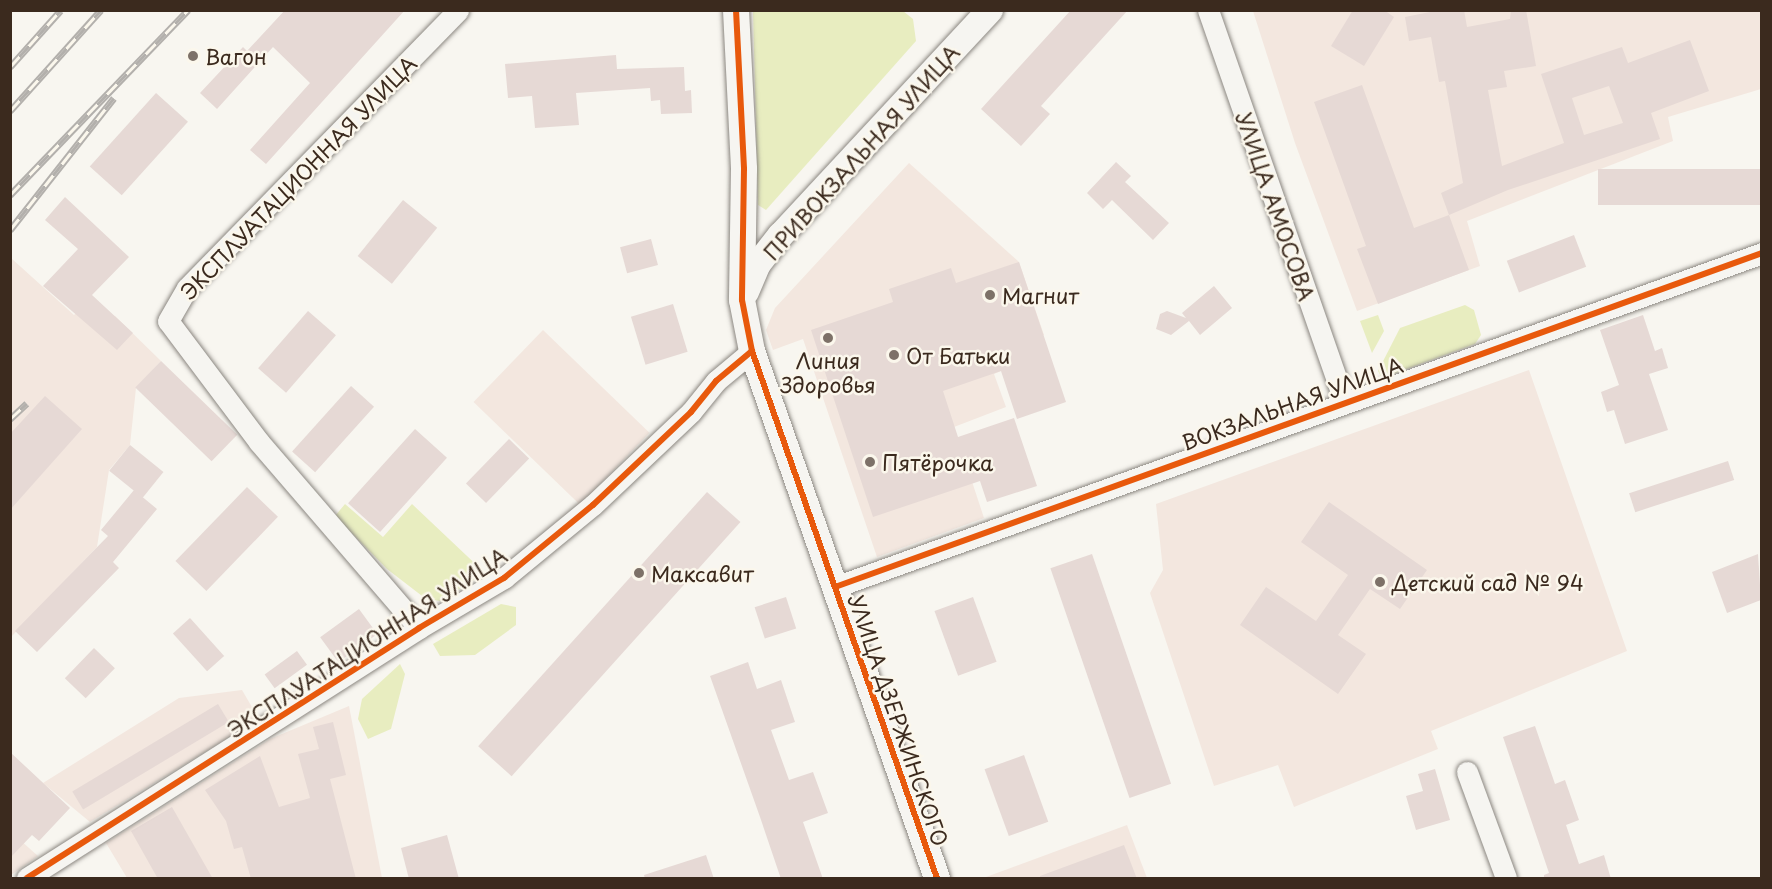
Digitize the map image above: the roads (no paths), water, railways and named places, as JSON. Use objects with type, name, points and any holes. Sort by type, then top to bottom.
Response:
[{"type":"street","name":"ЭКСПЛУАТАЦИОННАЯ УЛИЦА","points":[[419,628],[259,442],[168,321],[187,288],[458,10]]},
{"type":"street","name":"УЛИЦА ДЗЕРЖИНСКОГО","points":[[736,10],[743,196],[742,300],[752,351],[937,879]]},
{"type":"street","name":"ПРИВОКЗАЛЬНАЯ УЛИЦА","points":[[742,300],[758,264],[781,235],[990,10]]},
{"type":"street","name":"УЛИЦА АМОСОВА","points":[[1208,10],[1344,401]]},
{"type":"street","name":"УЛИЦА ДЗЕРЖИНСКОГО","points":[[743,196],[759,222],[781,235]]},
{"type":"street","name":"ВОКЗАЛЬНАЯ УЛИЦА","points":[[834,587],[1344,401],[1761,253]]},
{"type":"street","name":"ЭКСПЛУАТАЦИОННАЯ УЛИЦА","points":[[27,879],[419,628],[504,578],[593,505],[691,412],[716,381],[752,351]]},
{"type":"street","points":[[1467,772],[1506,879]]},
{"type":"railway","points":[[10,67],[61,10]]},
{"type":"railway","points":[[10,111],[101,10]]},
{"type":"railway","points":[[10,195],[188,10]]},
{"type":"railway","points":[[10,230],[114,98]]},
{"type":"railway","points":[[10,419],[27,403]]},
{"type":"place","name":"Вагон","points":[[193,56]]},
{"type":"place","name":"Магнит","points":[[990,295]]},
{"type":"place","name":"Линия Здоровья","points":[[828,338]]},
{"type":"place","name":"От Батьки","points":[[894,355]]},
{"type":"place","name":"Пятёрочка","points":[[870,462]]},
{"type":"place","name":"Максавит","points":[[639,573]]},
{"type":"place","name":"Детский сад № 94","points":[[1380,582]]}]
